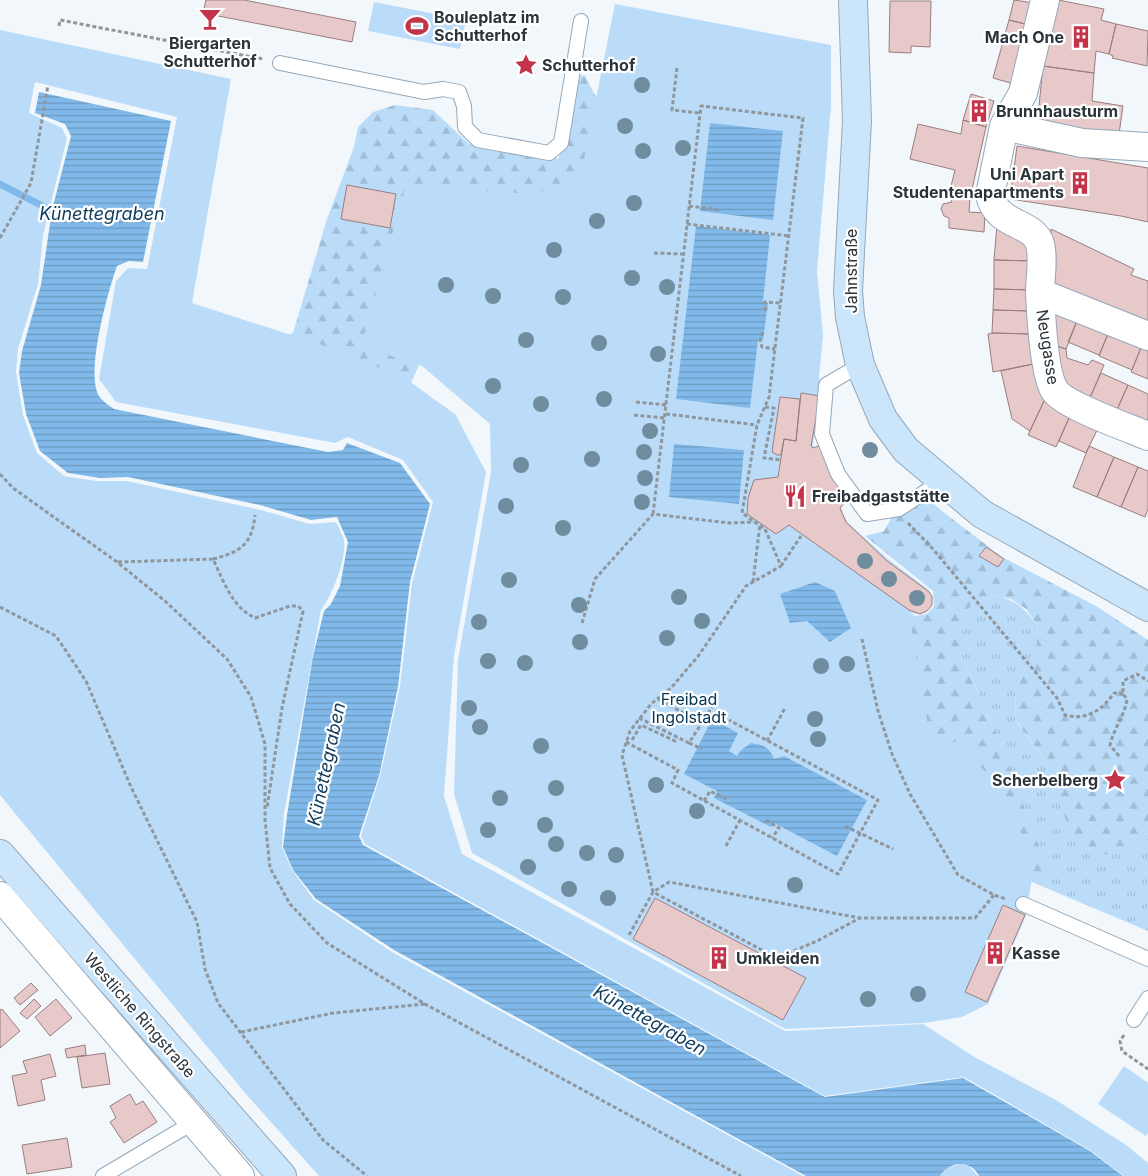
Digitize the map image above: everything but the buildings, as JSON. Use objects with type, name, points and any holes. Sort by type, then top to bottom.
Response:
[{"type":"street","points":[[836,0],[854,45]]},
{"type":"street","name":"Jahnstraße","points":[[853,0],[857,121],[848,291],[850,316],[860,365],[883,419],[906,450],[940,482],[982,514],[1148,607]]},
{"type":"street","points":[[1045,0],[1023,93],[1004,126],[1082,142],[1148,147]]},
{"type":"street","name":"Neugasse","points":[[1004,126],[990,195],[992,206],[999,214],[1031,233],[1039,242],[1041,253],[1040,293],[1046,355],[1051,383],[1056,393],[1083,408],[1148,436]]},
{"type":"street","points":[[1040,293],[1148,336]]},
{"type":"street","name":"Westliche Ringstraße","points":[[0,854],[282,1176]]},
{"type":"street","name":"Westliche Ringstraße","points":[[0,896],[240,1176]]},
{"type":"lane","points":[[280,63],[424,92],[443,89],[459,92],[464,106],[465,127],[478,140],[549,153],[561,143],[581,21]]},
{"type":"lane","points":[[860,365],[826,385],[822,434],[838,474],[866,514],[899,509],[940,482]]},
{"type":"lane","points":[[1023,904],[1148,958]]},
{"type":"lane","points":[[1134,1020],[1148,1000]]},
{"type":"lane","points":[[103,1176],[194,1122]]},
{"type":"path","points":[[59,26],[60,20],[280,63]]},
{"type":"path","points":[[677,68],[672,110],[700,113]]},
{"type":"path","points":[[0,238],[17,212],[31,183],[48,85]]},
{"type":"path","points":[[582,623],[595,579],[653,514],[701,106],[803,118],[769,397],[757,425],[742,513],[765,529],[781,566]]},
{"type":"path","points":[[689,206],[719,210]]},
{"type":"path","points":[[687,224],[789,236]]},
{"type":"path","points":[[654,253],[683,254]]},
{"type":"path","points":[[766,311],[764,302],[780,303]]},
{"type":"path","points":[[763,332],[760,340],[762,347],[775,349]]},
{"type":"path","points":[[636,402],[666,405]]},
{"type":"path","points":[[764,407],[774,408],[764,458],[776,457],[781,460]]},
{"type":"path","points":[[634,415],[665,416],[757,425]]},
{"type":"path","points":[[0,474],[13,488],[117,562],[164,601],[227,659],[251,697],[265,744],[265,820],[270,868],[290,904],[327,943],[425,1004],[741,1176]]},
{"type":"path","points":[[653,514],[730,523],[755,522]]},
{"type":"path","points":[[117,562],[213,559],[240,548],[249,540],[253,532],[255,516]]},
{"type":"path","points":[[904,519],[933,549],[1057,698],[1065,715],[1076,718],[1091,713],[1103,708],[1114,692],[1123,694]]},
{"type":"path","points":[[753,582],[760,524]]},
{"type":"path","points":[[801,536],[781,566],[746,586],[699,655],[671,688],[639,718],[630,731],[622,755],[653,892],[777,958],[818,941],[860,918]]},
{"type":"path","points":[[213,559],[230,594],[243,612],[255,618],[290,606],[298,606],[303,611],[282,708],[265,820]]},
{"type":"path","points":[[0,608],[56,636],[86,681],[131,787],[197,922],[205,969],[218,1003],[322,1140],[366,1176]]},
{"type":"path","points":[[862,639],[878,711],[892,754],[910,794],[958,875],[994,895],[1023,904]]},
{"type":"path","points":[[1119,756],[1110,745],[1114,729],[1126,708],[1127,699],[1123,694],[1123,681],[1137,674],[1148,681]]},
{"type":"path","points":[[658,699],[702,723]]},
{"type":"path","points":[[689,743],[712,707]]},
{"type":"path","points":[[767,741],[785,708]]},
{"type":"path","points":[[639,718],[702,749]]},
{"type":"path","points":[[626,742],[678,770],[672,783],[838,874],[878,800],[729,720]]},
{"type":"path","points":[[634,739],[641,725],[675,741],[677,737]]},
{"type":"path","points":[[704,801],[710,791],[727,799]]},
{"type":"path","points":[[726,846],[740,820]]},
{"type":"path","points":[[766,820],[779,828],[772,838]]},
{"type":"path","points":[[845,826],[893,849]]},
{"type":"path","points":[[629,935],[653,892],[669,882],[860,918],[976,918],[994,895]]},
{"type":"path","points":[[241,1032],[333,1013],[425,1004]]},
{"type":"path","points":[[1134,1020],[1120,1041],[1122,1051],[1148,1069]]},
{"type":"green space","name":"Bouleplatz im Schutterhof","points":[[374,2],[466,20],[460,49],[368,31]]},
{"type":"green space","name":"Freibad Ingolstadt","points":[[615,4],[831,45],[831,106],[817,271],[823,335],[813,444],[847,522],[888,559],[929,590],[932,601],[929,609],[922,614],[911,613],[910,620],[932,750],[963,739],[998,792],[1035,859],[1026,915],[988,1004],[962,1017],[924,1023],[785,1029],[472,853],[454,794],[458,660],[491,472],[490,424],[422,366],[361,346],[406,185],[533,194],[580,179]]},
{"type":"green space","points":[[0,30],[231,79],[192,303],[350,354],[412,383],[456,416],[486,472],[454,656],[444,796],[462,854],[785,1031],[923,1024],[976,1058],[1056,1100],[1126,1145],[1148,1163],[1148,1176],[1124,1176],[1090,1150],[964,1077],[825,1096],[365,844],[361,836],[380,776],[400,686],[412,583],[433,502],[403,460],[348,437],[335,443],[116,402],[99,379],[116,281],[128,268],[147,269],[177,117],[35,82],[29,113],[62,128],[67,138],[43,235],[38,284],[18,349],[16,372],[23,415],[37,453],[64,476],[96,481],[127,481],[261,510],[310,524],[336,522],[344,540],[343,557],[338,576],[330,596],[321,610],[284,814],[282,847],[292,870],[314,900],[392,952],[803,1176],[319,1176],[246,1094],[0,795]]},
{"type":"green space","points":[[572,73],[585,76],[597,99],[586,192],[423,356],[411,383],[456,415],[476,460],[408,462],[346,434],[248,347],[293,333],[327,219],[354,147],[358,127],[373,112],[395,105],[433,110],[469,144],[559,159]]},
{"type":"green space","points":[[921,490],[938,508],[1002,557],[1096,606],[1148,640],[1148,840],[1135,847],[1101,856],[1075,841],[1051,785],[1045,761],[1015,719],[1016,686],[1036,650],[1038,626],[1026,609],[1011,599],[996,596],[973,603],[960,618],[960,653],[997,735],[1048,870],[1042,886],[1148,932],[1032,882],[941,796],[856,575],[915,616],[927,614],[934,606],[933,591],[865,536],[884,531],[906,493]]},
{"type":"green space","points":[[996,596],[1010,600],[1020,606],[1038,626],[1036,650],[1016,686],[1015,720],[1045,761],[1051,785],[1135,847],[1148,840],[1148,931],[1042,886],[1030,824],[997,735],[960,653],[960,618],[973,603]]},
{"type":"green space","points":[[1124,1066],[1148,1083],[1148,1133],[1146,1136],[1098,1104]]},
{"type":"green space","points":[[961,1164],[969,1166],[978,1176],[940,1176],[946,1168]]},
{"type":"water","name":"Künettegraben","points":[[39,92],[171,121],[143,262],[129,261],[117,266],[108,294],[96,351],[95,385],[102,400],[114,409],[328,452],[343,450],[347,443],[400,463],[430,504],[410,582],[398,687],[379,776],[359,836],[363,845],[825,1097],[963,1078],[1090,1151],[1123,1176],[979,1176],[971,1167],[960,1164],[949,1167],[940,1176],[806,1176],[394,950],[316,899],[293,870],[283,847],[313,656],[324,611],[331,604],[340,586],[348,542],[337,517],[311,520],[260,505],[128,477],[100,478],[68,473],[40,451],[26,414],[19,373],[22,351],[41,285],[52,210],[71,136],[65,124],[35,113]]},
{"type":"water","points":[[710,123],[783,131],[773,220],[700,211]]},
{"type":"water","points":[[696,226],[770,235],[763,302],[768,303],[763,340],[758,340],[750,408],[676,399]]},
{"type":"water","points":[[674,444],[744,450],[739,504],[669,497]]},
{"type":"water","points":[[815,582],[835,591],[851,628],[830,642],[807,621],[790,623],[780,594]]},
{"type":"water","points":[[712,719],[738,733],[729,751],[737,756],[741,750],[751,743],[762,746],[770,751],[774,759],[784,756],[867,800],[837,856],[774,823],[771,827],[714,798],[717,791],[684,774]]},
{"type":"waterway","points":[[0,184],[60,215]]},
{"type":"place","name":"Biergarten Schutterhof","points":[[210,19]]},
{"type":"place","name":"Bouleplatz im Schutterhof","points":[[417,26]]},
{"type":"place","name":"Mach One","points":[[1081,37]]},
{"type":"place","name":"Schutterhof","points":[[526,65]]},
{"type":"place","name":"Brunnhausturm","points":[[979,111]]},
{"type":"place","name":"Uni Apart Studentenapartments","points":[[1080,183]]},
{"type":"place","name":"Freibadgaststätte","points":[[795,496]]},
{"type":"place","name":"Scherbelberg","points":[[1115,780]]},
{"type":"place","name":"Kasse","points":[[995,953]]},
{"type":"place","name":"Umkleiden","points":[[719,958]]}]
